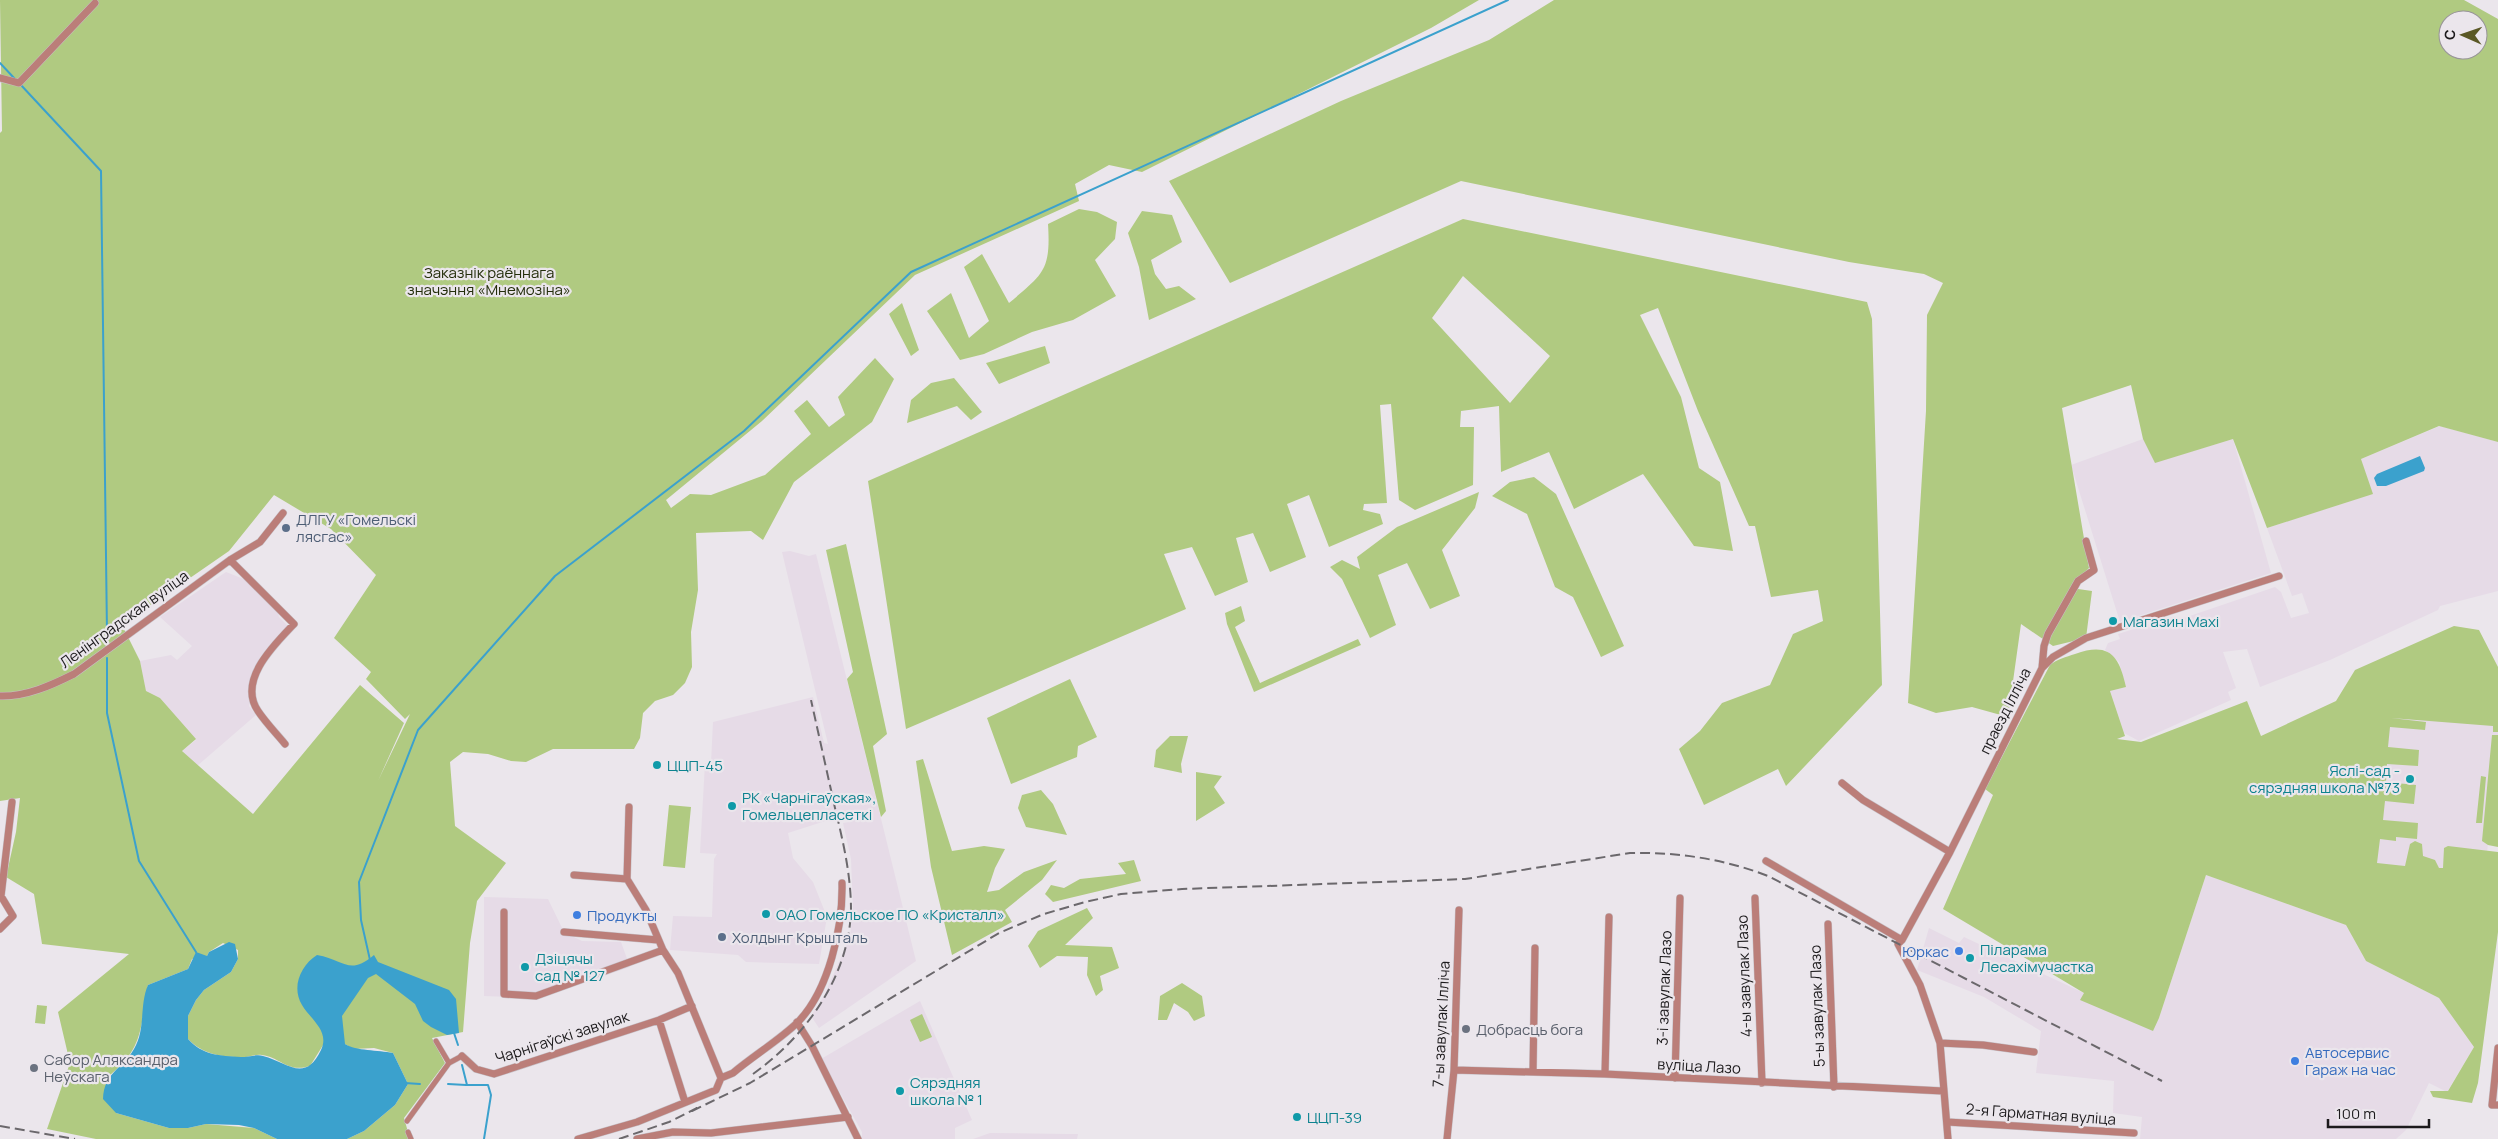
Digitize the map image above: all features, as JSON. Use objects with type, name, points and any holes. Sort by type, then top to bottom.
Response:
[{"type":"street","points":[[0,78],[19,83],[95,3]]},
{"type":"street","name":"Ленінградская вуліца","points":[[0,696],[13,696],[45,687],[74,674],[230,560],[260,542],[283,513]]},
{"type":"street","points":[[2042,668],[2044,646],[2048,634],[2078,581],[2094,570],[2086,541]]},
{"type":"street","points":[[230,560],[294,624],[267,652],[252,688],[257,709],[286,744]]},
{"type":"street","name":"праезд Ілліча","points":[[1900,942],[1950,852],[2042,668],[2053,657],[2086,638],[2279,576]]},
{"type":"street","points":[[1842,783],[1863,800],[1950,852]]},
{"type":"street","points":[[0,930],[13,916],[1,896],[12,802]]},
{"type":"street","points":[[578,1139],[637,1122],[716,1090],[721,1078],[678,973],[663,950],[646,910],[627,879],[629,807]]},
{"type":"street","points":[[1766,861],[1900,942],[1920,985],[1940,1043],[1948,1139]]},
{"type":"street","points":[[574,875],[627,879]]},
{"type":"street","points":[[721,1078],[733,1073],[798,1022],[818,993],[833,953],[843,910],[842,883]]},
{"type":"street","name":"3-і завулак Лазо","points":[[1675,1078],[1680,898]]},
{"type":"street","name":"4-ы завулак Лазо","points":[[1755,898],[1762,1083]]},
{"type":"street","name":"7-ы завулак Ілліча","points":[[1447,1139],[1454,1070],[1459,910]]},
{"type":"street","points":[[504,912],[504,994],[536,996],[663,950]]},
{"type":"street","points":[[1605,1074],[1609,917]]},
{"type":"street","name":"5-ы завулак Лазо","points":[[1828,924],[1834,1087]]},
{"type":"street","points":[[564,932],[658,940]]},
{"type":"street","points":[[1533,1071],[1535,948]]},
{"type":"street","name":"Чарнігаўскі завулак","points":[[407,1121],[449,1063],[462,1056],[476,1069],[494,1074],[659,1020],[692,1006]]},
{"type":"street","points":[[659,1020],[684,1102]]},
{"type":"street","points":[[798,1022],[858,1139]]},
{"type":"street","points":[[436,1042],[449,1063]]},
{"type":"street","points":[[1940,1043],[1984,1045],[2034,1052]]},
{"type":"street","points":[[2498,1048],[2492,1105],[2498,1105]]},
{"type":"street","name":"вуліца Лазо","points":[[1454,1070],[1605,1074],[1943,1091]]},
{"type":"street","points":[[637,1139],[672,1132],[711,1133],[848,1117]]},
{"type":"street","name":"2-я Гарматная вуліца","points":[[1947,1122],[2134,1134]]},
{"type":"street","points":[[408,1132],[411,1139]]},
{"type":"shaded area","points":[[2440,426],[2498,442],[2498,591],[2440,606],[2438,610],[2330,660],[2260,687],[2247,649],[2223,652],[2236,688],[2228,692],[2231,700],[2139,741],[2124,733],[2110,691],[2126,687],[2119,662],[2105,650],[2108,643],[2120,639],[2118,634],[2172,617],[2178,620],[2275,587],[2281,592],[2291,618],[2309,613],[2302,593],[2292,596],[2267,528],[2372,494],[2361,459]]},
{"type":"shaded area","points":[[2143,439],[2156,462],[2233,439],[2271,573],[2120,622],[2071,465]]},
{"type":"shaded area","points":[[790,551],[809,556],[816,554],[916,961],[819,1028],[811,1016],[824,996],[850,937],[853,908],[851,859],[843,823],[849,822],[844,815],[788,833],[793,858],[813,882],[827,917],[819,964],[746,962],[738,955],[670,950],[673,916],[712,917],[714,859],[717,854],[700,853],[705,763],[711,763],[713,722],[813,697],[824,743],[828,744],[782,552]]},
{"type":"shaded area","points":[[226,572],[246,580],[277,609],[279,617],[288,626],[260,657],[249,706],[256,715],[197,766],[182,751],[196,740],[160,698],[146,692],[140,661],[171,655],[177,660],[192,646],[160,617]]},
{"type":"shaded area","points":[[2383,714],[2498,721],[2498,743],[2484,883],[2368,871]]},
{"type":"shaded area","points":[[2206,875],[2346,925],[2366,961],[2439,998],[2474,1047],[2447,1092],[2429,1083],[2406,1130],[2396,1139],[2140,1139],[2142,1117],[2113,1113],[2114,1081],[2036,1073],[2041,1031],[1984,997],[1917,970],[1929,928],[1959,943],[1964,937],[2084,993],[2081,1000],[2159,1018]]},
{"type":"shaded area","points":[[484,897],[548,899],[564,932],[582,941],[621,942],[630,967],[539,998],[484,996]]},
{"type":"shaded area","points":[[920,1001],[972,1120],[955,1128],[955,1139],[862,1139],[862,1132],[821,1059]]},
{"type":"shaded area","points":[[990,1133],[1078,1134],[1077,1139],[973,1139]]},
{"type":"green space","name":"Заказнік раённага значэння «Мнемозіна»","points":[[0,0],[1479,0],[1431,28],[1142,172],[1109,165],[1075,184],[1079,201],[915,275],[762,421],[666,500],[671,508],[690,494],[711,495],[765,475],[811,434],[794,411],[807,400],[829,427],[845,415],[838,397],[875,358],[894,379],[872,422],[794,482],[763,540],[751,531],[696,533],[698,590],[691,632],[692,667],[685,683],[673,695],[655,701],[643,713],[640,738],[634,749],[553,749],[526,762],[511,761],[488,754],[463,752],[450,762],[455,826],[506,863],[477,901],[470,943],[463,1032],[432,1038],[445,1063],[404,1118],[410,1139],[347,1139],[364,1131],[395,1105],[408,1084],[393,1053],[374,1048],[353,1049],[345,1044],[325,1042],[310,1066],[296,1068],[262,1055],[238,1057],[222,1056],[207,1052],[188,1039],[188,1016],[196,1000],[204,990],[231,972],[238,959],[238,950],[223,943],[209,952],[207,956],[192,959],[188,969],[148,985],[142,1024],[135,1045],[130,1055],[110,1075],[116,1113],[169,1128],[188,1128],[206,1124],[254,1128],[277,1139],[96,1139],[47,1129],[70,1063],[58,1012],[129,954],[42,944],[34,894],[6,877],[16,832],[20,798],[0,801],[0,133],[2,131]],"holes":[[[274,495],[331,529],[376,575],[334,638],[371,672],[366,679],[405,719],[410,714],[378,781],[404,723],[360,685],[253,814],[182,751],[196,739],[160,698],[146,691],[140,661],[122,625],[229,551]]]},
{"type":"green space","points":[[1554,0],[2464,0],[2482,10],[2438,10],[2438,60],[2488,60],[2488,13],[2498,19],[2498,442],[2439,426],[2361,459],[2373,494],[2267,528],[2233,439],[2155,463],[2143,439],[2131,385],[2062,408],[2089,568],[2071,588],[2092,591],[2086,638],[2053,646],[2021,624],[2008,717],[1972,707],[1936,713],[1908,703],[1926,411],[1927,315],[1943,283],[1924,274],[1849,262],[1461,181],[1230,283],[1169,181],[1341,101],[1489,40]]},
{"type":"green space","points":[[1079,209],[1097,212],[1117,222],[1115,239],[1095,260],[1116,296],[1073,320],[1032,332],[984,354],[960,360],[927,311],[951,293],[969,338],[989,321],[964,267],[982,254],[1009,303],[1037,278],[1046,262],[1049,240],[1048,224]]},
{"type":"green space","points":[[1142,211],[1172,215],[1182,242],[1151,260],[1155,274],[1166,289],[1179,286],[1196,299],[1149,320],[1139,267],[1128,233]]},
{"type":"green space","points":[[1463,219],[1867,302],[1872,319],[1882,685],[1786,786],[1778,769],[1704,805],[1679,749],[1700,731],[1722,703],[1770,685],[1793,634],[1823,621],[1818,590],[1771,597],[1755,526],[1749,526],[1698,411],[1658,308],[1640,315],[1681,397],[1699,468],[1720,482],[1733,551],[1694,546],[1643,474],[1574,509],[1549,452],[1501,472],[1499,406],[1461,411],[1460,427],[1474,427],[1473,485],[1415,510],[1399,500],[1391,404],[1380,405],[1387,503],[1364,504],[1363,510],[1380,514],[1383,524],[1329,547],[1309,495],[1287,504],[1306,557],[1270,572],[1253,533],[1236,538],[1248,582],[1215,596],[1192,547],[1164,554],[1186,609],[906,729],[868,481]],"holes":[[[1463,276],[1550,356],[1510,403],[1432,318]]]},
{"type":"green space","points":[[902,303],[919,350],[911,356],[889,314]]},
{"type":"green space","points":[[1045,346],[1050,363],[999,384],[986,363]]},
{"type":"green space","points":[[954,378],[982,412],[971,420],[957,406],[907,423],[911,400],[931,383]]},
{"type":"green space","points":[[1534,477],[1556,494],[1624,646],[1601,657],[1573,597],[1555,587],[1527,514],[1492,496],[1510,482]]},
{"type":"green space","points":[[1479,492],[1475,508],[1442,550],[1460,596],[1430,609],[1407,563],[1378,575],[1396,625],[1370,638],[1342,579],[1330,567],[1342,560],[1360,569],[1357,557],[1397,527]]},
{"type":"green space","points":[[846,544],[887,734],[873,746],[886,811],[881,817],[847,679],[853,672],[826,550]]},
{"type":"green space","points":[[1241,606],[1245,621],[1235,627],[1260,683],[1358,639],[1361,645],[1254,692],[1227,624],[1225,613]]},
{"type":"green space","points":[[2454,626],[2479,630],[2498,667],[2498,732],[2493,732],[2493,726],[2391,718],[2426,722],[2425,730],[2390,727],[2388,747],[2419,750],[2418,766],[2387,764],[2386,782],[2416,785],[2414,804],[2385,801],[2383,820],[2418,823],[2417,839],[2396,837],[2396,841],[2380,839],[2377,863],[2405,866],[2410,844],[2415,841],[2422,844],[2423,856],[2435,860],[2439,868],[2443,868],[2444,848],[2448,846],[2498,852],[2498,932],[2478,1083],[2472,1103],[2433,1097],[2430,1091],[2448,1091],[2474,1047],[2439,998],[2366,961],[2346,925],[2206,875],[2153,1031],[2080,1000],[2084,993],[1943,909],[1993,795],[1985,789],[2050,665],[2056,661],[2096,650],[2111,654],[2116,659],[2126,687],[2110,691],[2125,736],[2117,739],[2141,742],[2247,701],[2261,736],[2336,701],[2355,670]]},
{"type":"green space","points":[[1070,679],[1097,737],[1078,746],[1077,757],[1011,784],[987,718]]},
{"type":"green space","points":[[2492,735],[2498,735],[2498,847],[2488,845],[2482,841]]},
{"type":"green space","points":[[1170,736],[1188,736],[1181,764],[1182,773],[1154,767],[1156,750]]},
{"type":"green space","points":[[923,759],[952,851],[984,846],[1005,849],[995,868],[987,892],[999,890],[1024,872],[1057,860],[1042,880],[1005,910],[1012,922],[952,955],[931,867],[916,761]]},
{"type":"green space","points":[[1196,772],[1222,776],[1214,787],[1225,803],[1196,821]]},
{"type":"green space","points":[[2481,776],[2486,777],[2482,823],[2476,823]]},
{"type":"green space","points":[[1041,790],[1053,804],[1067,835],[1026,827],[1018,808],[1022,795]]},
{"type":"green space","points":[[669,805],[691,807],[685,868],[663,866]]},
{"type":"green space","points":[[1134,860],[1141,881],[1053,902],[1045,894],[1051,885],[1064,888],[1080,879],[1126,874],[1118,863]]},
{"type":"green space","points":[[1087,908],[1093,918],[1065,945],[1112,947],[1119,968],[1100,976],[1103,990],[1096,996],[1087,975],[1088,957],[1057,956],[1040,968],[1028,946],[1038,931]]},
{"type":"green space","points":[[1182,983],[1202,996],[1205,1016],[1194,1021],[1188,1012],[1174,1003],[1167,1020],[1158,1020],[1160,996]]},
{"type":"green space","points":[[37,1005],[47,1006],[45,1024],[35,1023]]},
{"type":"green space","points":[[922,1014],[932,1037],[920,1042],[910,1020]]},
{"type":"water","points":[[2420,456],[2425,468],[2424,471],[2386,486],[2377,486],[2374,478],[2377,474]]},
{"type":"water","points":[[229,942],[235,944],[238,959],[231,972],[204,990],[196,1000],[188,1016],[188,1039],[199,1048],[212,1054],[233,1057],[261,1055],[295,1068],[309,1066],[321,1050],[323,1037],[318,1026],[302,1005],[297,991],[302,970],[317,955],[352,966],[366,961],[374,955],[378,962],[449,990],[456,999],[459,1033],[447,1035],[431,1027],[423,1021],[415,1004],[376,974],[368,978],[342,1016],[345,1044],[361,1049],[393,1053],[408,1084],[395,1105],[364,1131],[347,1139],[277,1139],[254,1128],[239,1125],[206,1124],[188,1128],[169,1128],[116,1113],[103,1099],[104,1090],[110,1077],[129,1056],[138,1041],[145,993],[148,985],[188,969],[196,952],[207,956],[209,952]]},
{"type":"waterway","points":[[370,960],[361,920],[359,882],[418,730],[555,576],[744,431],[911,272],[1508,0]]},
{"type":"waterway","points":[[0,63],[15,79]]},
{"type":"waterway","points":[[20,84],[101,171],[107,633]]},
{"type":"waterway","points":[[107,658],[107,713],[139,861],[196,952]]},
{"type":"waterway","points":[[454,1033],[458,1045]]},
{"type":"waterway","points":[[462,1065],[467,1085],[488,1085],[491,1095],[484,1139]]},
{"type":"waterway","points":[[405,1083],[420,1084]]},
{"type":"waterway","points":[[448,1084],[466,1085]]},
{"type":"railway","points":[[753,1074],[790,1042],[821,1003],[842,959],[848,935],[851,910],[848,871],[811,700]]},
{"type":"railway","points":[[692,1111],[750,1083],[999,933],[1044,914],[1085,902],[1121,894],[1182,889],[1465,879],[1630,853],[1683,855],[1735,865],[1768,876],[2162,1081]]},
{"type":"railway","points":[[619,1139],[669,1122],[697,1108]]},
{"type":"railway","points":[[0,1126],[75,1139]]},
{"type":"place","name":"ДЛГУ «Гомельскі лясгас»","points":[[286,528]]},
{"type":"place","name":"Магазин Maxi","points":[[2113,621]]},
{"type":"place","name":"ЦЦП-45","points":[[657,765]]},
{"type":"place","name":"Яслі-сад - сярэдняя школа №73","points":[[2410,779]]},
{"type":"place","name":"РК «Чарнігаўская», Гомельцепласеткі","points":[[732,806]]},
{"type":"place","name":"ОАО Гомельское ПО «Кристалл»","points":[[766,914]]},
{"type":"place","name":"Продукты","points":[[577,915]]},
{"type":"place","name":"Холдынг Крышталь","points":[[722,937]]},
{"type":"place","name":"Юркас","points":[[1959,951]]},
{"type":"place","name":"Піларама Лесахімучастка","points":[[1970,958]]},
{"type":"place","name":"Дзіцячы сад № 127","points":[[525,967]]},
{"type":"place","name":"Добрасць бога","points":[[1466,1029]]},
{"type":"place","name":"Автосервис Гараж на час","points":[[2295,1061]]},
{"type":"place","name":"Сабор Аляксандра Неўскага","points":[[34,1068]]},
{"type":"place","name":"Сярэдняя школа № 1","points":[[900,1091]]},
{"type":"place","name":"ЦЦП-39","points":[[1297,1117]]}]
